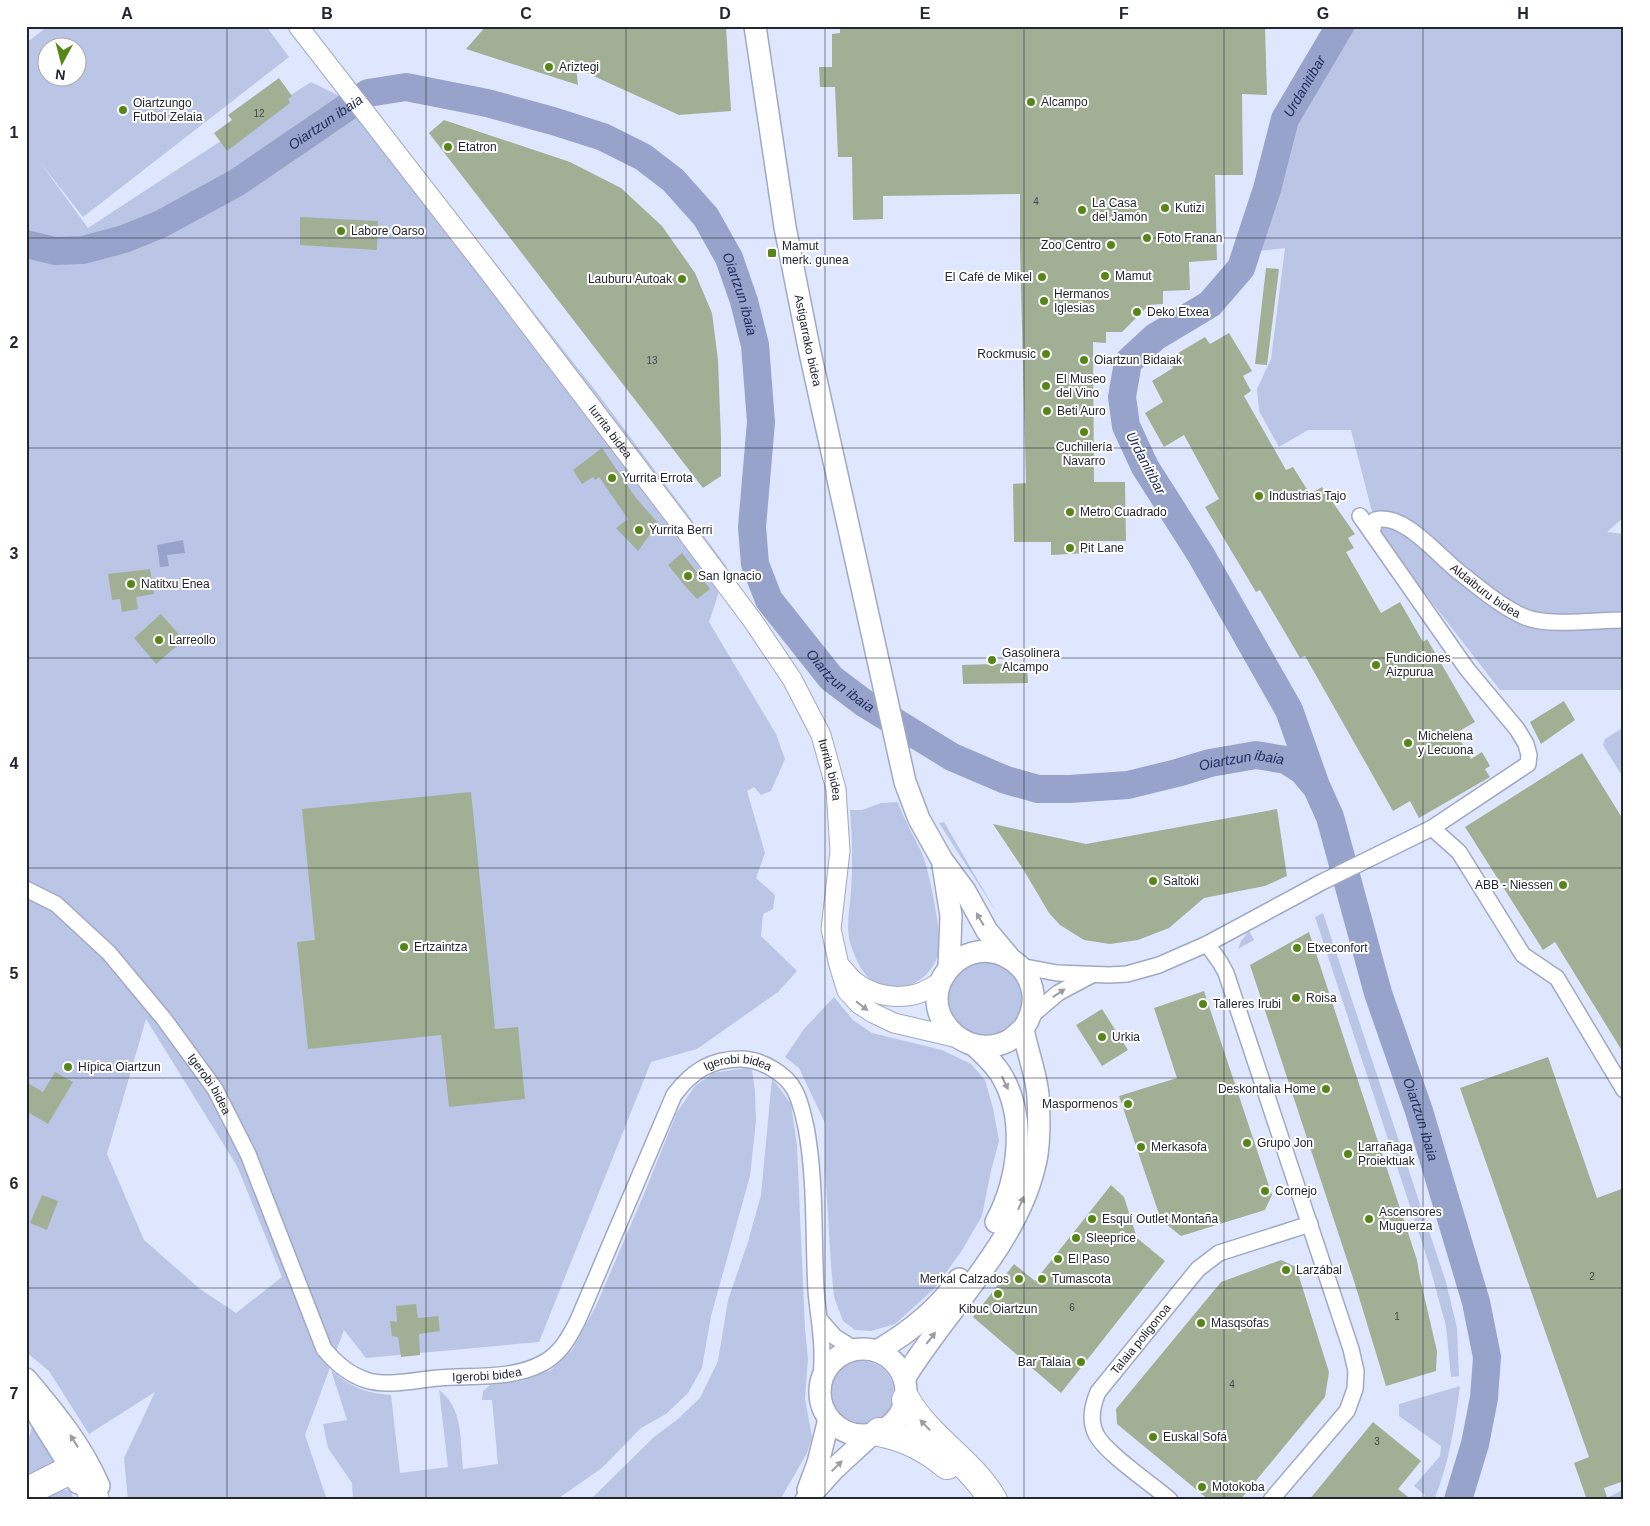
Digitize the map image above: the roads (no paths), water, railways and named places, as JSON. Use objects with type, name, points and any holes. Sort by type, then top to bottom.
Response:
[{"type":"highway","points":[[905,1389],[919,1420],[974,1474],[993,1500]]},
{"type":"highway","points":[[875,1434],[901,1438],[926,1449],[950,1468],[974,1500]]},
{"type":"highway","points":[[26,1492],[64,1473],[73,1471],[80,1472],[85,1476],[95,1500]]},
{"type":"main road","name":"Astigarrako bidea","points":[[755,26],[785,226],[809,348],[901,764],[914,806],[942,860]]},
{"type":"main road","points":[[942,860],[965,891],[988,931],[1028,977],[1033,990],[1033,1004],[1026,1023],[1009,1040],[992,1046],[966,1042]]},
{"type":"main road","points":[[877,1351],[911,1330],[930,1313],[956,1283],[1003,1210],[1012,1180],[1016,1130],[1012,1100],[1002,1076],[994,1066],[946,1027],[939,1012],[937,997],[945,974],[951,916],[942,860]]},
{"type":"main road","points":[[945,974],[959,959],[971,953],[997,952],[1015,962]]},
{"type":"main road","points":[[805,1500],[834,1469],[875,1434],[889,1427],[897,1419],[903,1410],[905,1389],[917,1358],[997,1249],[1017,1212],[1033,1170],[1038,1136],[1038,1093],[1026,1023]]},
{"type":"main road","points":[[875,1434],[852,1434],[843,1431],[828,1419],[820,1401],[821,1382],[830,1364],[837,1357],[856,1350],[877,1351],[894,1362],[905,1389]]},
{"type":"main road","points":[[26,1380],[71,1435],[95,1478],[104,1500]]},
{"type":"main road","points":[[26,1397],[73,1471],[85,1500]]},
{"type":"main road","points":[[805,1500],[818,1463],[828,1419]]},
{"type":"street","name":"Iurrita bidea","points":[[298,26],[489,272],[682,526],[753,621],[806,704],[821,735],[836,789],[840,851],[831,928],[847,991],[859,1004],[873,1014],[894,1023],[966,1042]]},
{"type":"street","points":[[1015,962],[1056,973],[1126,974],[1143,970],[1207,944],[1432,828],[1528,764],[1529,755],[1526,744],[1517,729],[1467,668],[1360,516]]},
{"type":"street","name":"Aldaiburu bidea","points":[[1372,533],[1376,520],[1382,518],[1392,520],[1404,526],[1505,607],[1527,618],[1556,622],[1624,620]]},
{"type":"street","points":[[1432,828],[1459,852],[1522,955],[1557,978],[1624,1090]]},
{"type":"street","name":"Igerobi bidea","points":[[26,889],[56,904],[109,953],[164,1019],[215,1089],[248,1154],[324,1349],[337,1364],[351,1374],[368,1381],[396,1383],[462,1376],[495,1375],[525,1370],[542,1364],[558,1353],[569,1339],[674,1095],[695,1073],[708,1065],[722,1060],[751,1059],[784,1077],[794,1089],[801,1104],[811,1154],[816,1292],[822,1352],[821,1382]]},
{"type":"street","points":[[1207,944],[1226,973],[1310,1224],[1356,1371],[1355,1389],[1347,1411],[1271,1500]]},
{"type":"street","points":[[839,965],[854,981],[862,986],[877,994],[899,998],[919,994],[931,989],[945,974]]},
{"type":"street","points":[[1026,1023],[1043,1004],[1058,993],[1092,975]]},
{"type":"street","name":"Talaia poligonoa","points":[[1170,1500],[1103,1445],[1097,1436],[1092,1418],[1092,1405],[1098,1392],[1198,1269],[1219,1254],[1310,1224]]},
{"type":"street","points":[[820,1320],[835,1337],[856,1350]]},
{"type":"waterway","name":"Urdanitibar","points":[[1315,783],[1289,710],[1201,555],[1145,467],[1126,426],[1122,397],[1128,362],[1155,337],[1210,304],[1241,268],[1267,189],[1285,119],[1340,26]]},
{"type":"waterway","name":"Oiartzun ibaia","points":[[26,244],[55,251],[83,250],[124,239],[161,224],[236,183],[368,93],[406,87],[487,103],[603,137],[643,157],[673,180],[706,217],[729,258],[744,301],[755,345],[761,422],[752,527],[755,564],[769,600],[831,678],[864,703],[952,757],[1006,780],[1038,789],[1128,785],[1210,763],[1256,755],[1286,760],[1303,771],[1317,788],[1330,817],[1378,993],[1419,1111],[1476,1302],[1487,1357],[1484,1398],[1475,1444],[1458,1500]]},
{"type":"place","name":"Ariztegi","points":[[549,67]]},
{"type":"place","name":"Alcampo","points":[[1031,102]]},
{"type":"place","name":"Oiartzungo Futbol Zelaia","points":[[123,110]]},
{"type":"place","name":"Etatron","points":[[448,147]]},
{"type":"place","name":"Kutizi","points":[[1165,208]]},
{"type":"place","name":"La Casa del Jamón","points":[[1082,210]]},
{"type":"place","name":"Labore Oarso","points":[[341,231]]},
{"type":"place","name":"Foto Franan","points":[[1147,238]]},
{"type":"place","name":"Zoo Centro","points":[[1111,245]]},
{"type":"place","name":"Mamut merk. gunea","points":[[772,253]]},
{"type":"place","name":"Mamut","points":[[1105,276]]},
{"type":"place","name":"El Café de Mikel","points":[[1042,277]]},
{"type":"place","name":"Lauburu Autoak","points":[[682,279]]},
{"type":"place","name":"Hermanos Iglesias","points":[[1044,301]]},
{"type":"place","name":"Deko Etxea","points":[[1137,312]]},
{"type":"place","name":"Rockmusic","points":[[1046,354]]},
{"type":"place","name":"Oiartzun Bidaiak","points":[[1084,360]]},
{"type":"place","name":"El Museo del Vino","points":[[1046,386]]},
{"type":"place","name":"Beti Auro","points":[[1047,411]]},
{"type":"place","name":"Cuchillería Navarro","points":[[1084,432]]},
{"type":"place","name":"Yurrita Errota","points":[[612,478]]},
{"type":"place","name":"Industrias Tajo","points":[[1259,496]]},
{"type":"place","name":"Metro Cuadrado","points":[[1070,512]]},
{"type":"place","name":"Yurrita Berri","points":[[639,530]]},
{"type":"place","name":"Pit Lane","points":[[1070,548]]},
{"type":"place","name":"San Ignacio","points":[[688,576]]},
{"type":"place","name":"Natitxu Enea","points":[[131,584]]},
{"type":"place","name":"Larreollo","points":[[159,640]]},
{"type":"place","name":"Gasolinera Alcampo","points":[[992,660]]},
{"type":"place","name":"Fundiciones Aizpurua","points":[[1376,665]]},
{"type":"place","name":"Michelena y Lecuona","points":[[1408,743]]},
{"type":"place","name":"Saltoki","points":[[1153,881]]},
{"type":"place","name":"ABB - Niessen","points":[[1563,885]]},
{"type":"place","name":"Ertzaintza","points":[[404,947]]},
{"type":"place","name":"Etxeconfort","points":[[1297,948]]},
{"type":"place","name":"Roisa","points":[[1296,998]]},
{"type":"place","name":"Talleres Irubi","points":[[1203,1004]]},
{"type":"place","name":"Urkia","points":[[1102,1037]]},
{"type":"place","name":"Hípica Oiartzun","points":[[68,1067]]},
{"type":"place","name":"Deskontalia Home","points":[[1326,1089]]},
{"type":"place","name":"Maspormenos","points":[[1128,1104]]},
{"type":"place","name":"Grupo Jon","points":[[1247,1143]]},
{"type":"place","name":"Merkasofa","points":[[1141,1147]]},
{"type":"place","name":"Larrañaga Proiektuak","points":[[1348,1154]]},
{"type":"place","name":"Cornejo","points":[[1265,1191]]},
{"type":"place","name":"Esquí Outlet Montaña","points":[[1092,1219]]},
{"type":"place","name":"Ascensores Muguerza","points":[[1369,1219]]},
{"type":"place","name":"Sleeprice","points":[[1076,1238]]},
{"type":"place","name":"El Paso","points":[[1058,1259]]},
{"type":"place","name":"Larzábal","points":[[1286,1270]]},
{"type":"place","name":"Merkal Calzados","points":[[1019,1279]]},
{"type":"place","name":"Tumascota","points":[[1042,1279]]},
{"type":"place","name":"Kibuc Oiartzun","points":[[998,1294]]},
{"type":"place","name":"Masqsofas","points":[[1201,1323]]},
{"type":"place","name":"Bar Talaia","points":[[1081,1362]]},
{"type":"place","name":"Euskal Sofá","points":[[1153,1437]]},
{"type":"place","name":"Motokoba","points":[[1202,1487]]}]
